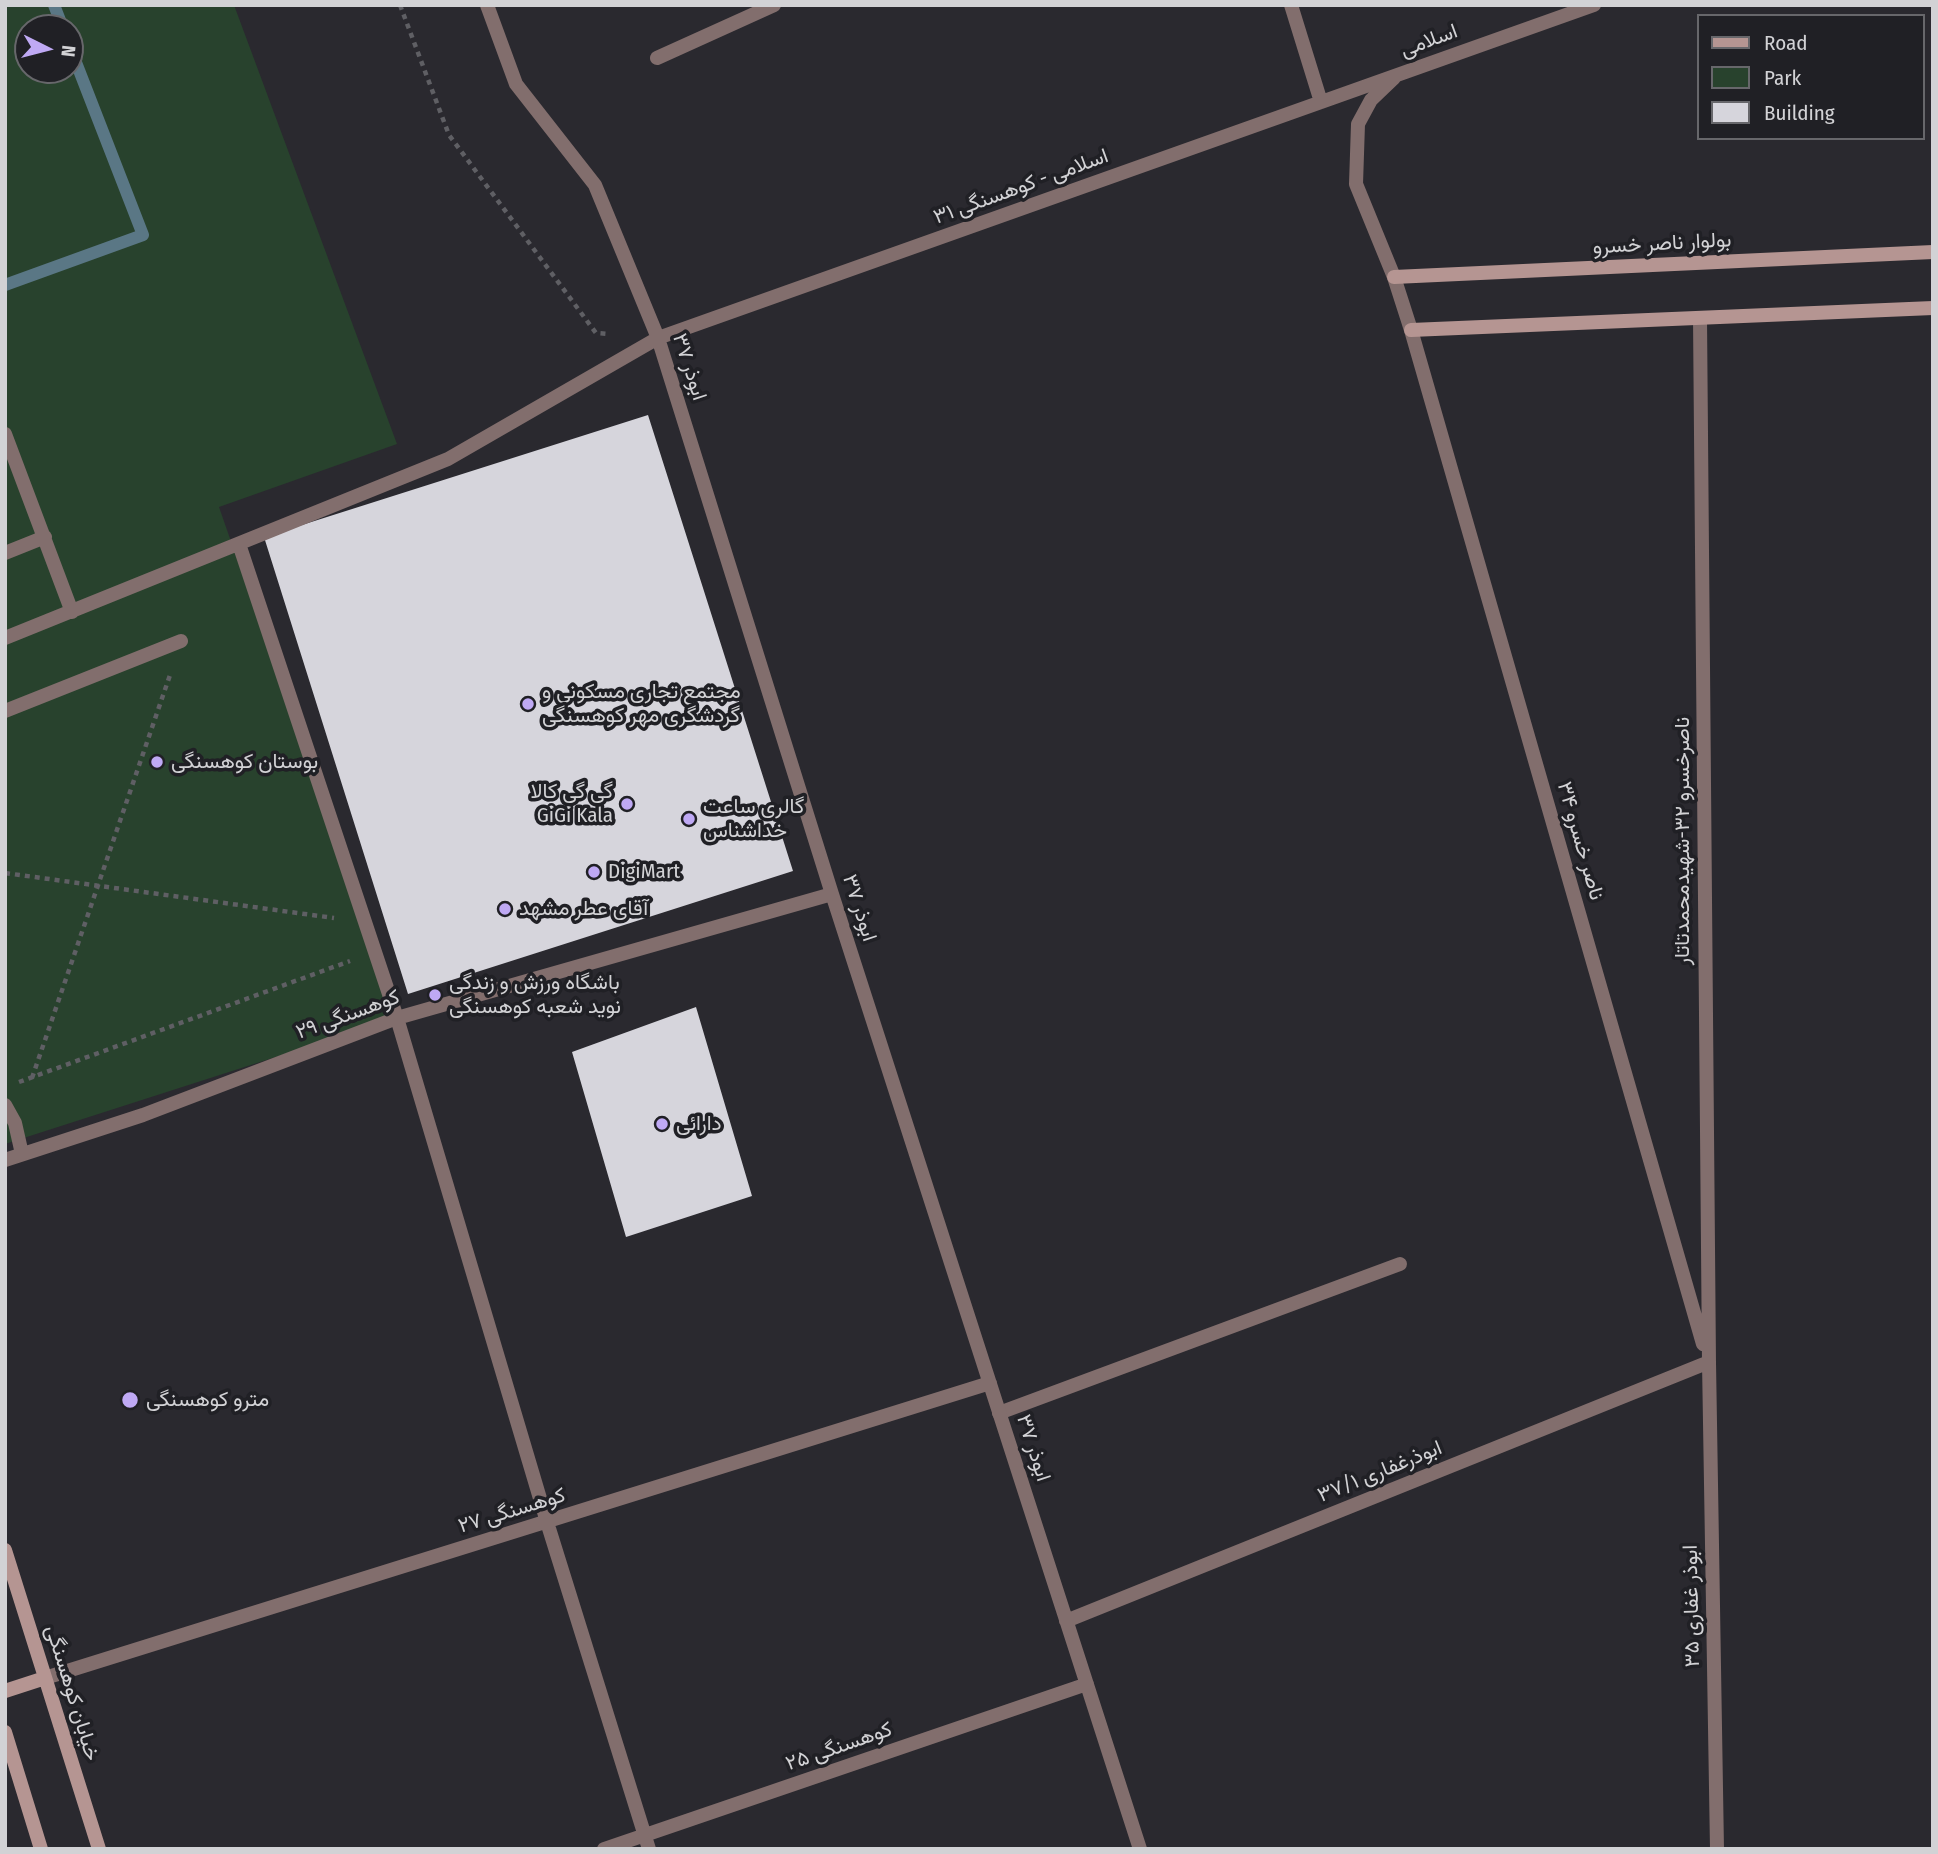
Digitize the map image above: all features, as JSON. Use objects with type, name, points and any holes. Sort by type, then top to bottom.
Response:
[{"type":"street","name":"ابوذر ۳۷","points":[[487,5],[516,84],[595,185],[658,338],[832,894],[1140,1849]]},
{"type":"street","points":[[657,58],[774,5]]},
{"type":"street","points":[[1291,5],[1321,102]]},
{"type":"street","name":"اسلامی","points":[[1397,75],[1594,5]]},
{"type":"street","name":"اسلامی - کوهسنگی ۳۱","points":[[5,638],[448,458],[658,338],[1397,75]]},
{"type":"street","name":"ناصر خسرو ۳۴","points":[[1397,75],[1371,100],[1358,124],[1356,184],[1394,277],[1411,330],[1709,1362]]},
{"type":"street","name":"بولوار ناصر خسرو","points":[[1394,277],[1933,252]]},
{"type":"street","points":[[1411,330],[1933,309]]},
{"type":"street","name":"ناصرخسرو ۳۲-شهیدمحمدتاتار","points":[[1700,318],[1709,1362]]},
{"type":"street","points":[[5,434],[72,612]]},
{"type":"street","points":[[5,553],[45,537]]},
{"type":"street","points":[[239,544],[397,1018],[547,1522],[647,1842]]},
{"type":"street","points":[[5,711],[181,641]]},
{"type":"street","name":"کوهسنگی ۲۹","points":[[5,1160],[143,1115],[397,1018],[832,894]]},
{"type":"street","points":[[5,1105],[15,1123],[22,1154]]},
{"type":"street","points":[[999,1413],[1400,1264]]},
{"type":"street","name":"ابوذرغفاری ۳۷/۱","points":[[1066,1621],[1709,1362]]},
{"type":"street","name":"ابوذر غفاری ۳۵","points":[[1709,1362],[1717,1849]]},
{"type":"street","name":"کوهسنگی ۲۷","points":[[45,1678],[990,1383]]},
{"type":"street","name":"خیابان کوهسنگی","points":[[5,1550],[99,1849]]},
{"type":"street","points":[[5,1691],[45,1678]]},
{"type":"street","name":"کوهسنگی ۲۵","points":[[604,1849],[647,1842],[1087,1684]]},
{"type":"street","points":[[5,1732],[41,1849]]},
{"type":"path","points":[[400,5],[449,135],[596,333],[658,338]]},
{"type":"path","points":[[32,1078],[181,641]]},
{"type":"path","points":[[5,873],[365,922]]},
{"type":"path","points":[[18,1082],[374,952]]},
{"type":"green space","name":"بوستان کوهسنگی","points":[[5,5],[234,5],[397,444],[219,507],[397,1018],[5,1144]]},
{"type":"building","name":"مجتمع تجاری مسکونی و گردشگری مهر کوهسنگی","points":[[648,415],[793,871],[408,994],[264,537]]},
{"type":"building","name":"دارائی","points":[[696,1007],[752,1196],[626,1237],[572,1052]]},
{"type":"waterway","points":[[54,5],[58,14]]},
{"type":"waterway","points":[[5,285],[143,235],[84,83]]},
{"type":"place","name":"مجتمع تجاری مسکونی و گردشگری مهر کوهسنگی","points":[[528,704]]},
{"type":"place","name":"بوستان کوهسنگی","points":[[157,762]]},
{"type":"place","name":"گی گی کالا GiGi Kala","points":[[627,804]]},
{"type":"place","name":"گالری ساعت خداشناس","points":[[689,819]]},
{"type":"place","name":"DigiMart","points":[[594,872]]},
{"type":"place","name":"آقای عطر مشهد","points":[[505,909]]},
{"type":"place","name":"باشگاه ورزش و زندگی نوید شعبه کوهسنگی","points":[[435,995]]},
{"type":"place","name":"دارائی","points":[[662,1124]]},
{"type":"place","name":"مترو کوهسنگی","points":[[130,1400]]}]
